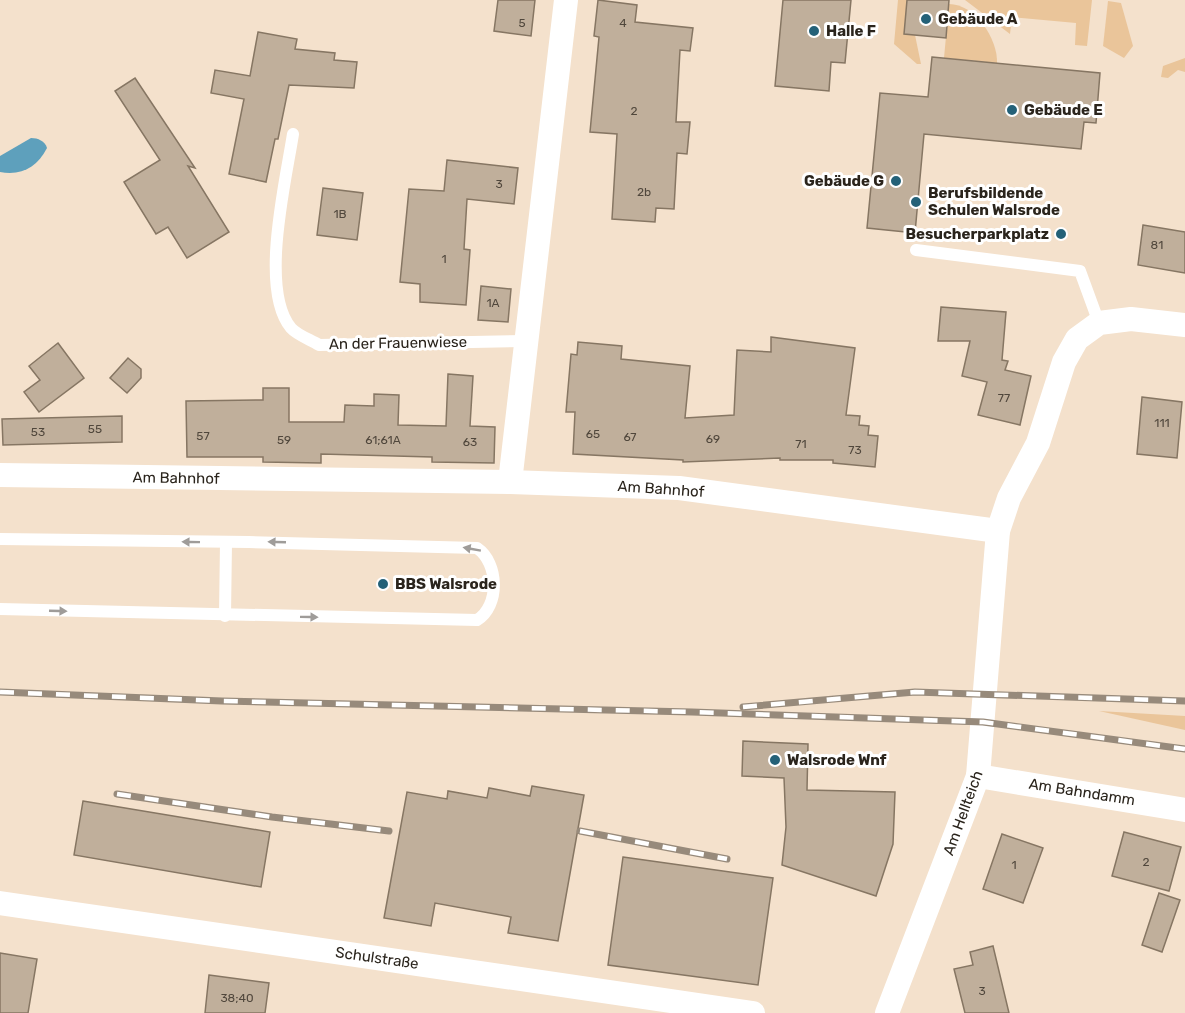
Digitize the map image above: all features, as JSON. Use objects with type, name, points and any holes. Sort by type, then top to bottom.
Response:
[{"type":"street","points":[[510,482],[566,0]]},
{"type":"street","points":[[998,531],[1010,498],[1038,443],[1064,362],[1077,339],[1099,323],[1131,319],[1185,325]]},
{"type":"street","name":"Am Bahnhof","points":[[0,476],[510,482],[679,488],[998,531]]},
{"type":"street","name":"Am Hellteich","points":[[888,1013],[978,776],[998,531]]},
{"type":"street","name":"Am Bahndamm","points":[[978,776],[1185,810]]},
{"type":"street","name":"Schulstraße","points":[[0,903],[610,1003],[753,1013]]},
{"type":"lane","name":"An der Frauenwiese","points":[[293,134],[274,268],[278,298],[291,328],[318,345],[527,341]]},
{"type":"lane","points":[[916,250],[1080,271],[1099,323]]},
{"type":"lane","points":[[0,539],[477,548],[487,555],[492,565],[493,587],[492,605],[487,614],[477,620],[225,616],[0,609]]},
{"type":"lane","points":[[225,616],[226,542]]},
{"type":"shaded area","points":[[898,0],[907,0],[904,34],[915,35],[921,64],[917,64],[894,44]]},
{"type":"shaded area","points":[[965,0],[1092,0],[1087,46],[1075,45],[1076,23],[1012,17],[1010,34]]},
{"type":"shaded area","points":[[1108,1],[1121,3],[1133,46],[1124,58],[1103,46]]},
{"type":"shaded area","points":[[949,4],[968,10],[976,16],[994,44],[997,63],[944,58]]},
{"type":"shaded area","points":[[1185,58],[1185,72],[1178,70],[1168,78],[1161,77],[1163,66]]},
{"type":"shaded area","points":[[1099,711],[1185,716],[1185,730]]},
{"type":"water","points":[[31,138],[41,140],[47,148],[39,160],[22,171],[0,172],[0,156]]},
{"type":"building","points":[[498,0],[535,0],[531,36],[494,31]]},
{"type":"building","points":[[598,0],[637,5],[635,22],[693,28],[690,51],[680,50],[676,122],[690,122],[687,154],[677,153],[674,209],[656,208],[655,222],[612,219],[617,134],[590,132],[599,37],[594,36]]},
{"type":"building","name":"Halle F","points":[[783,0],[851,0],[845,63],[831,62],[829,91],[775,86]]},
{"type":"building","name":"Gebäude A","points":[[907,0],[949,0],[946,38],[904,34]]},
{"type":"building","points":[[258,32],[297,39],[295,49],[335,53],[334,60],[357,62],[354,88],[289,85],[266,182],[229,174],[244,99],[211,93],[215,70],[250,76]]},
{"type":"building","name":"Gebäude E","points":[[932,57],[1100,73],[1096,123],[1084,122],[1081,149],[924,134],[915,233],[867,228],[880,93],[928,97]]},
{"type":"building","points":[[135,78],[195,168],[188,166],[229,232],[187,258],[168,227],[156,234],[124,182],[160,160],[115,91]]},
{"type":"building","points":[[447,160],[518,168],[514,204],[467,199],[464,249],[470,250],[466,305],[420,302],[420,284],[400,282],[409,189],[444,191]]},
{"type":"building","points":[[323,188],[363,193],[357,240],[317,235]]},
{"type":"building","points":[[1143,225],[1185,232],[1185,273],[1138,265]]},
{"type":"building","points":[[481,286],[511,289],[508,322],[478,320]]},
{"type":"building","points":[[941,307],[1006,312],[1002,360],[1008,361],[1005,370],[1031,376],[1020,425],[978,415],[987,382],[962,376],[970,341],[938,341]]},
{"type":"building","points":[[771,337],[855,348],[846,415],[860,416],[859,425],[869,426],[868,435],[878,436],[875,467],[833,463],[833,460],[780,460],[780,458],[683,462],[683,460],[573,454],[575,412],[566,412],[571,354],[577,355],[578,342],[622,346],[621,359],[690,366],[685,418],[734,415],[737,350],[771,352]]},
{"type":"building","points":[[58,343],[84,378],[39,412],[24,392],[40,380],[29,366]]},
{"type":"building","points":[[128,358],[141,369],[141,378],[127,393],[110,378]]},
{"type":"building","points":[[448,374],[473,376],[470,426],[495,427],[494,463],[432,462],[432,457],[321,454],[321,463],[263,462],[263,457],[187,457],[186,401],[263,400],[263,388],[289,388],[289,422],[344,422],[345,405],[374,406],[374,394],[399,395],[398,425],[446,426]]},
{"type":"building","points":[[1142,397],[1182,402],[1177,458],[1137,454]]},
{"type":"building","points":[[122,416],[122,442],[3,445],[2,419]]},
{"type":"building","points":[[743,741],[808,744],[807,790],[895,792],[893,844],[876,896],[782,865],[786,827],[784,778],[742,776]]},
{"type":"building","points":[[532,786],[584,795],[558,941],[508,933],[511,917],[435,903],[431,926],[384,918],[407,792],[447,799],[448,791],[487,798],[489,788],[530,796]]},
{"type":"building","points":[[83,801],[270,832],[261,887],[74,855]]},
{"type":"building","points":[[1124,832],[1181,847],[1169,891],[1112,876]]},
{"type":"building","points":[[1002,834],[1043,848],[1023,903],[983,889]]},
{"type":"building","points":[[623,857],[773,878],[758,985],[608,965]]},
{"type":"building","points":[[1159,893],[1180,900],[1162,952],[1142,945]]},
{"type":"building","points":[[993,946],[1009,1013],[965,1013],[954,969],[973,965],[970,952]]},
{"type":"building","points":[[0,953],[37,959],[28,1013],[0,1013]]},
{"type":"building","points":[[209,975],[269,983],[265,1013],[205,1013]]},
{"type":"railway","points":[[0,692],[222,701],[692,712],[983,722],[1185,749]]},
{"type":"railway","points":[[743,707],[915,692],[1185,701]]},
{"type":"railway","points":[[117,794],[272,817],[389,831]]},
{"type":"railway","points":[[580,831],[727,859]]},
{"type":"place","name":"Gebäude A","points":[[926,19]]},
{"type":"place","name":"Halle F","points":[[814,31]]},
{"type":"place","name":"Gebäude E","points":[[1012,110]]},
{"type":"place","name":"Gebäude G","points":[[896,181]]},
{"type":"place","name":"Berufsbildende Schulen Walsrode","points":[[916,202]]},
{"type":"place","name":"Besucherparkplatz","points":[[1061,234]]},
{"type":"place","name":"BBS Walsrode","points":[[383,584]]},
{"type":"place","name":"Walsrode Wnf","points":[[775,760]]}]
